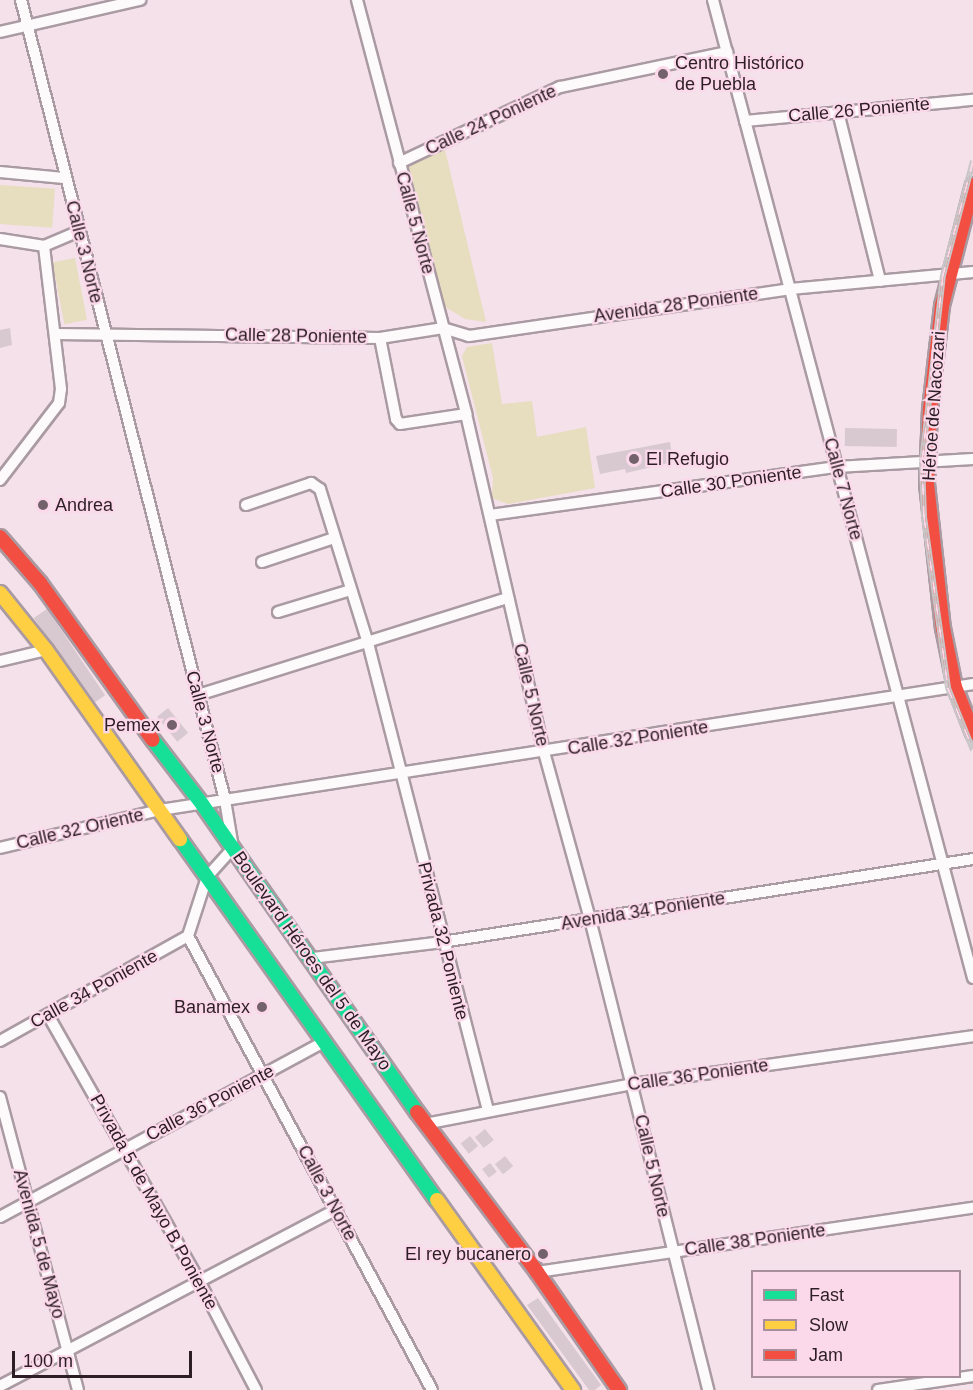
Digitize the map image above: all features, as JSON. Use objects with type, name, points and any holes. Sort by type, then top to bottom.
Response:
[{"type":"main road","name":"Héroe de Nacozari","points":[[973,185],[948,274],[927,462],[932,537],[955,687],[973,733]]},
{"type":"main road","name":"Boulevard Héroes del 5 de Mayo","points":[[0,537],[40,583],[110,686],[202,804],[312,958],[425,1124],[537,1272],[619,1390]]},
{"type":"main road","name":"Boulevard Héroes del 5 de Mayo","points":[[0,593],[46,650],[573,1390]]},
{"type":"street","name":"Calle 3 Norte","points":[[21,0],[64,178],[80,231],[225,800],[232,848]]},
{"type":"street","points":[[0,32],[140,0]]},
{"type":"street","name":"Calle 5 Norte","points":[[357,0],[466,414],[544,753],[590,919],[708,1390]]},
{"type":"street","name":"Calle 7 Norte","points":[[713,0],[973,978]]},
{"type":"street","name":"Calle 24 Poniente","points":[[399,163],[560,87],[727,52]]},
{"type":"street","name":"Calle 26 Poniente","points":[[745,121],[973,100]]},
{"type":"street","points":[[838,112],[880,281]]},
{"type":"street","points":[[0,172],[64,178]]},
{"type":"street","points":[[0,239],[44,246],[80,231]]},
{"type":"street","name":"Calle 3 Norte","points":[[44,246],[56,334]]},
{"type":"street","name":"Avenida 28 Poniente","points":[[380,338],[443,328],[469,336],[790,289],[973,272]]},
{"type":"street","name":"Calle 28 Poniente","points":[[56,334],[104,332],[380,338],[396,419],[400,424],[466,414]]},
{"type":"street","points":[[0,480],[59,403],[56,334]]},
{"type":"street","name":"Calle 30 Poniente","points":[[489,515],[837,467],[973,459]]},
{"type":"street","name":"Privada 32 Poniente","points":[[246,505],[316,484],[368,643],[402,770],[442,942],[488,1110]]},
{"type":"street","points":[[262,562],[334,538]]},
{"type":"street","points":[[279,612],[351,590]]},
{"type":"street","points":[[198,695],[508,598]]},
{"type":"street","points":[[0,661],[46,650]]},
{"type":"street","name":"Calle 32 Poniente","points":[[160,810],[402,770],[544,753],[973,684]]},
{"type":"street","name":"Calle 32 Oriente","points":[[0,848],[160,810]]},
{"type":"street","points":[[188,936],[207,877],[232,848]]},
{"type":"street","name":"Avenida 34 Poniente","points":[[312,958],[442,942],[973,859]]},
{"type":"street","name":"Calle 3 Norte","points":[[188,936],[337,1209],[432,1390]]},
{"type":"street","name":"Calle 34 Poniente","points":[[0,1041],[188,936]]},
{"type":"street","name":"Privada 5 de Mayo B Poniente","points":[[48,1015],[200,1281],[256,1390]]},
{"type":"street","name":"Calle 36 Poniente","points":[[425,1124],[632,1084],[973,1036]]},
{"type":"street","name":"Calle 36 Poniente","points":[[0,1217],[325,1041]]},
{"type":"street","name":"Avenida 5 de Mayo","points":[[0,1097],[78,1390]]},
{"type":"street","name":"Calle 38 Poniente","points":[[537,1272],[973,1208]]},
{"type":"street","points":[[0,1386],[337,1209]]},
{"type":"street","points":[[878,1390],[959,1378]]},
{"type":"shaded area","points":[[445,150],[486,322],[465,319],[444,306],[407,180],[409,163]]},
{"type":"shaded area","points":[[0,185],[55,189],[52,228],[0,224]]},
{"type":"shaded area","points":[[75,258],[87,320],[64,324],[52,262]]},
{"type":"shaded area","points":[[492,343],[502,404],[532,401],[537,437],[586,427],[595,488],[508,504],[492,498],[493,478],[462,356],[467,347]]},
{"type":"building","points":[[10,328],[12,345],[0,348],[0,330]]},
{"type":"building","points":[[845,428],[897,429],[897,447],[845,446]]},
{"type":"building","name":"El Refugio","points":[[670,442],[673,462],[626,473],[625,469],[600,474],[596,456]]},
{"type":"building","points":[[47,609],[105,695],[92,704],[34,618]]},
{"type":"building","name":"Pemex","points":[[168,708],[188,733],[177,742],[157,717]]},
{"type":"building","points":[[485,1129],[494,1140],[484,1148],[475,1137]]},
{"type":"building","points":[[470,1136],[478,1146],[469,1154],[461,1144]]},
{"type":"building","points":[[505,1156],[513,1166],[503,1174],[495,1164]]},
{"type":"building","points":[[490,1163],[497,1172],[489,1178],[482,1169]]},
{"type":"building","points":[[538,1298],[601,1385],[595,1390],[589,1390],[527,1305]]},
{"type":"railway","points":[[973,161],[943,275],[922,462],[924,517],[948,688],[973,750]]},
{"type":"traffic: fast","points":[[153,740],[202,804],[417,1112]]},
{"type":"traffic: fast","points":[[180,839],[437,1200]]},
{"type":"traffic: slow","points":[[0,593],[46,650],[180,839]]},
{"type":"traffic: slow","points":[[437,1200],[573,1390]]},
{"type":"traffic: jam","points":[[973,185],[942,306],[930,409],[927,484],[943,628],[955,687],[973,733]]},
{"type":"traffic: jam","points":[[0,537],[40,583],[153,740]]},
{"type":"traffic: jam","points":[[417,1112],[537,1272],[619,1390]]},
{"type":"place","name":"Centro Histórico de Puebla","points":[[663,74]]},
{"type":"place","name":"El Refugio","points":[[634,459]]},
{"type":"place","name":"Andrea","points":[[43,505]]},
{"type":"place","name":"Pemex","points":[[172,725]]},
{"type":"place","name":"Banamex","points":[[262,1007]]},
{"type":"place","name":"El rey bucanero","points":[[543,1254]]}]
